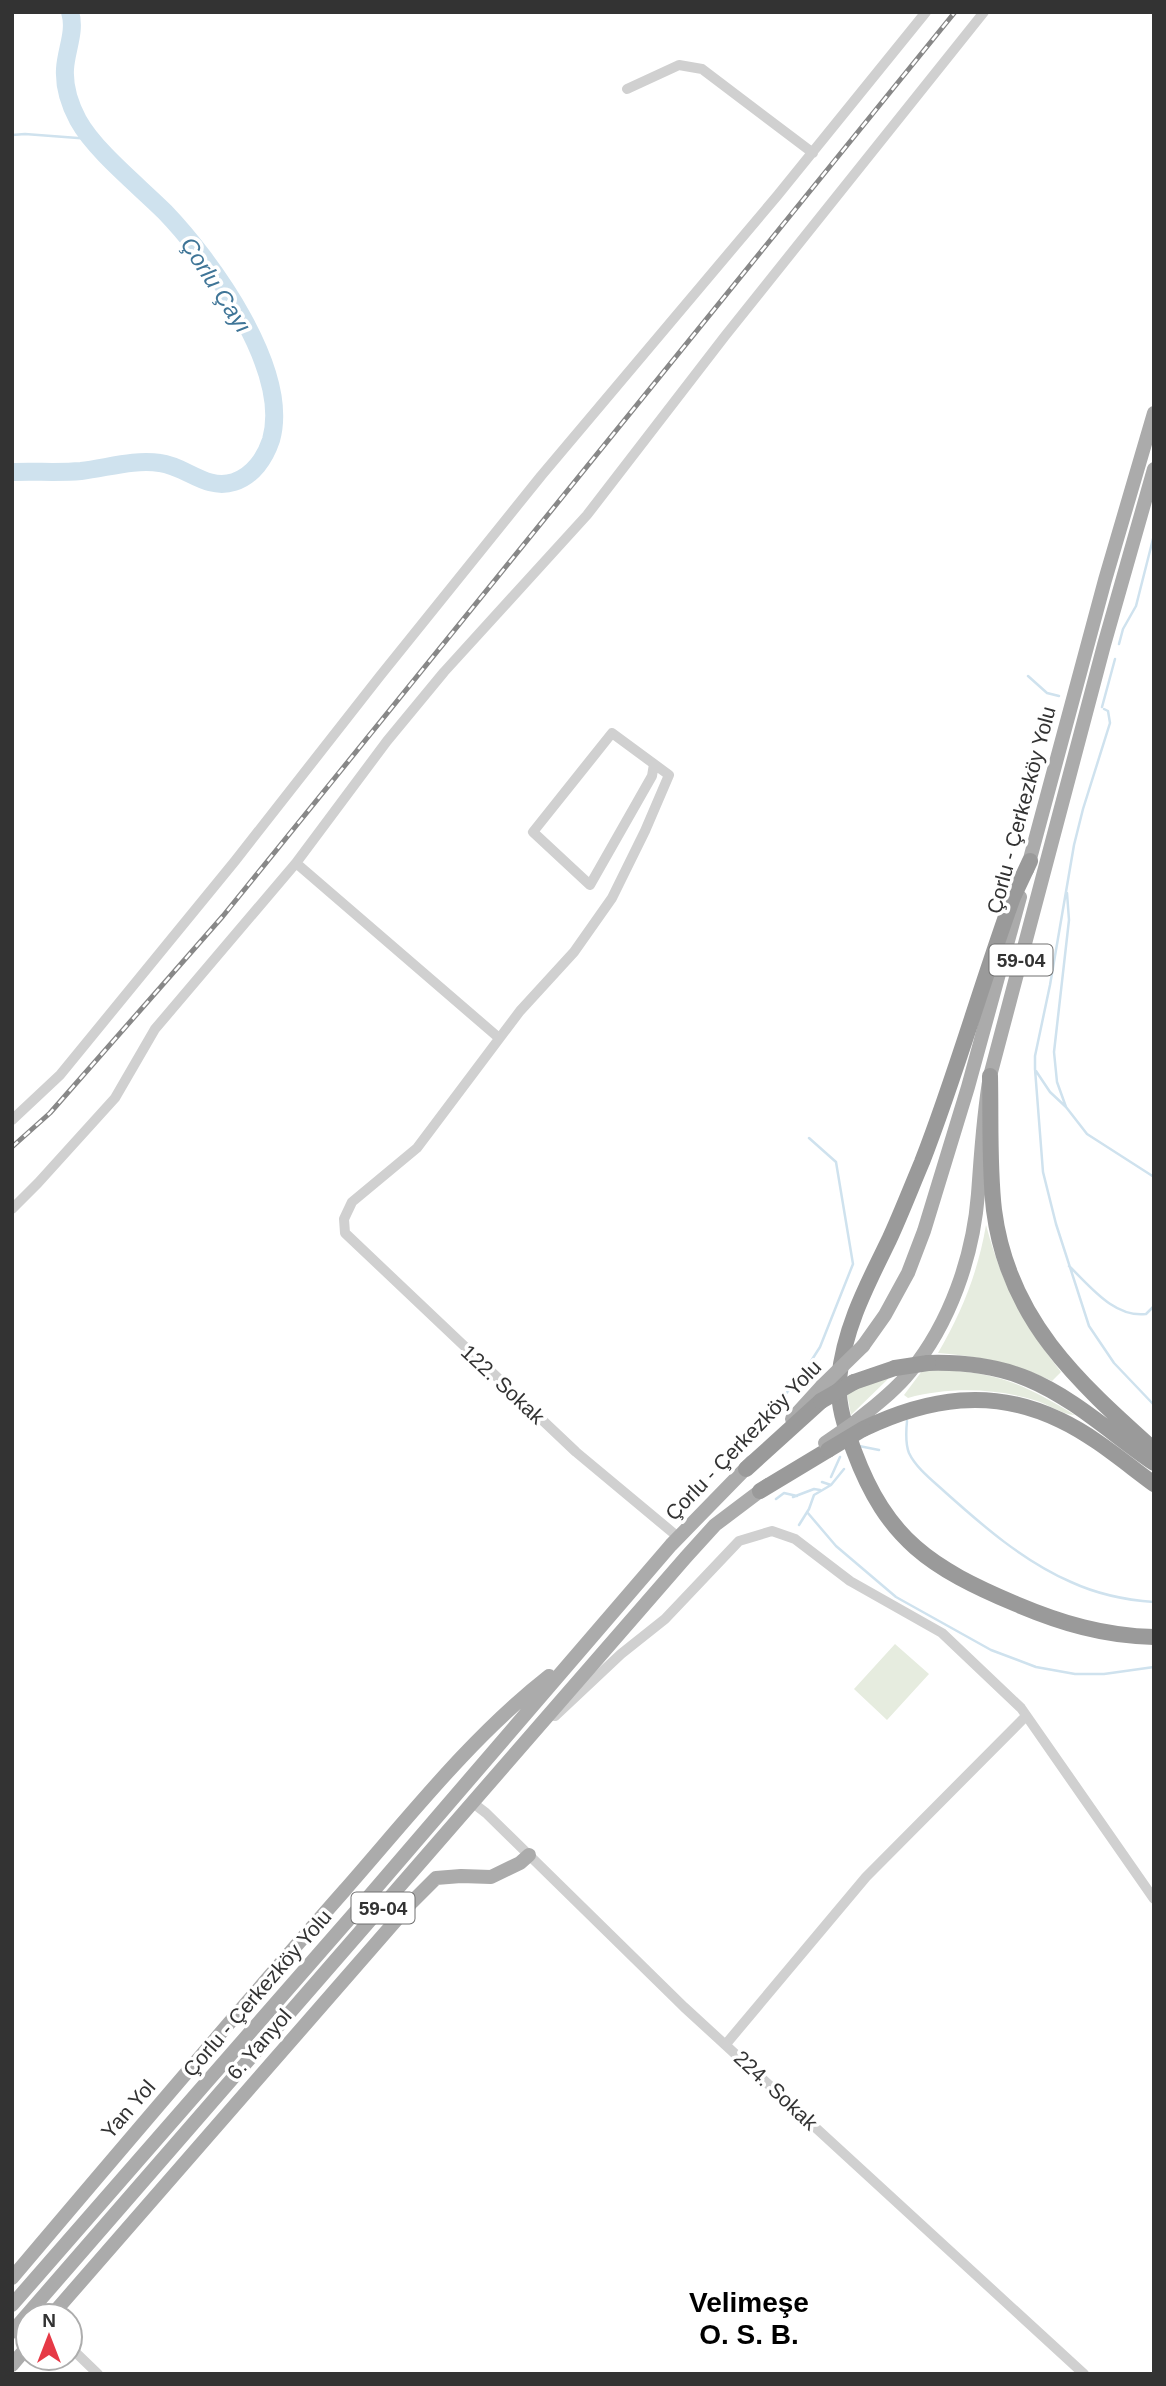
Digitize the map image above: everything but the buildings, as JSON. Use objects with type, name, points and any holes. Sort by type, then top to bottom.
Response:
[{"type":"highway","points":[[1030,862],[1013,897],[931,1139],[902,1212],[851,1323],[839,1379],[839,1401],[859,1466],[877,1501],[910,1543],[937,1566],[968,1584],[1072,1626],[1097,1632],[1154,1637]]},
{"type":"highway","points":[[990,1076],[991,1166],[995,1212],[1003,1255],[1016,1288],[1044,1338],[1061,1361],[1154,1450]]},
{"type":"highway","points":[[746,1469],[822,1394],[895,1368],[928,1363],[979,1365],[1028,1379],[1062,1397],[1154,1463]]},
{"type":"highway","points":[[760,1491],[858,1426],[905,1410],[949,1401],[992,1401],[1025,1406],[1060,1420],[1085,1434],[1154,1484]]},
{"type":"main road","name":"Çorlu - Çerkezköy Yolu","points":[[822,1394],[886,1315],[924,1231],[968,1087],[1094,620],[1154,413]]},
{"type":"main road","name":"Çorlu - Çerkezköy Yolu","points":[[858,1426],[908,1374],[925,1352],[956,1290],[967,1259],[974,1224],[981,1130],[990,1076],[1104,645],[1154,469]]},
{"type":"main road","name":"Çorlu - Çerkezköy Yolu","points":[[12,2305],[678,1537],[746,1469]]},
{"type":"main road","name":"Çorlu - Çerkezköy Yolu","points":[[12,2332],[715,1525],[760,1491]]},
{"type":"main road","name":"Yan Yol","points":[[12,2278],[478,1738],[580,1653]]},
{"type":"main road","points":[[442,1778],[473,1803]]},
{"type":"main road","name":"6. Yanyol","points":[[63,2302],[254,2081],[436,1878],[491,1877],[520,1863],[529,1855]]},
{"type":"street","points":[[12,1120],[60,1075],[235,861],[533,487],[813,153],[926,12]]},
{"type":"street","points":[[12,1209],[115,1098],[155,1029],[296,863],[387,741],[444,672],[587,515],[724,336],[984,12]]},
{"type":"street","points":[[627,89],[679,65],[702,69],[813,153]]},
{"type":"street","points":[[296,863],[499,1038],[574,952],[612,898],[669,775],[612,733],[533,832],[590,885],[652,776],[654,764]]},
{"type":"street","name":"122. Sokak","points":[[499,1038],[417,1148],[352,1202],[344,1219],[345,1233],[576,1452],[678,1537]]},
{"type":"street","points":[[528,1741],[621,1654],[665,1619],[738,1541],[772,1531],[795,1539],[850,1581],[942,1633],[1026,1716],[1154,1899]]},
{"type":"street","points":[[726,2044],[866,1877],[1026,1716]]},
{"type":"street","name":"224. Sokak","points":[[473,1803],[684,2007],[1084,2374]]},
{"type":"street","points":[[84,2360],[98,2374]]},
{"type":"shaded area","points":[[986,1225],[999,1266],[1015,1303],[1061,1372],[1052,1381],[996,1361],[938,1353],[968,1291]]},
{"type":"shaded area","points":[[922,1371],[981,1374],[1012,1382],[1075,1415],[1034,1400],[987,1391],[939,1392],[908,1398],[904,1395]]},
{"type":"shaded area","points":[[886,1377],[888,1379],[851,1415],[847,1393]]},
{"type":"shaded area","points":[[895,1644],[929,1674],[887,1720],[854,1689]]},
{"type":"waterway","name":"Çorlu Çayı","points":[[12,472],[81,471],[150,462],[169,465],[205,481],[224,484],[241,479],[252,471],[262,460],[271,440],[274,412],[269,382],[243,318],[204,258],[184,233],[95,144],[75,114],[65,75],[72,26],[70,12]]},
{"type":"waterway","points":[[12,135],[91,139]]},
{"type":"waterway","points":[[1119,644],[1123,629],[1136,606],[1154,535]]},
{"type":"waterway","points":[[1102,707],[1115,659]]},
{"type":"waterway","points":[[1028,676],[1047,693],[1059,696]]},
{"type":"waterway","points":[[1104,709],[1108,711],[1110,723],[1074,845],[1035,1056],[1035,1069],[1043,1172],[1056,1224],[1089,1326],[1114,1363],[1154,1405]]},
{"type":"waterway","points":[[1066,1107],[1057,1082],[1054,1052],[1069,920],[1067,893]]},
{"type":"waterway","points":[[1036,1071],[1050,1092],[1087,1134],[1154,1177]]},
{"type":"waterway","points":[[749,1439],[806,1369],[820,1347],[853,1264],[836,1162],[809,1138]]},
{"type":"waterway","points":[[1069,1266],[1103,1299],[1123,1311],[1146,1314],[1154,1306]]},
{"type":"waterway","points":[[907,1421],[907,1445],[916,1464],[959,1505],[1004,1542],[1036,1564],[1081,1586],[1111,1596],[1154,1602]]},
{"type":"waterway","points":[[859,1446],[879,1450]]},
{"type":"waterway","points":[[831,1477],[840,1457]]},
{"type":"waterway","points":[[822,1482],[831,1485],[844,1469]]},
{"type":"waterway","points":[[799,1525],[814,1495],[831,1485]]},
{"type":"waterway","points":[[793,1497],[814,1489],[820,1490]]},
{"type":"waterway","points":[[776,1499],[784,1493],[797,1496]]},
{"type":"waterway","points":[[807,1512],[836,1546],[896,1597],[991,1650],[1036,1667],[1075,1674],[1104,1674],[1154,1667]]},
{"type":"railway","points":[[12,1147],[50,1113],[223,916],[955,12]]},
{"type":"district","name":"Velimeşe O. S. B.","points":[[749,2318]]}]
